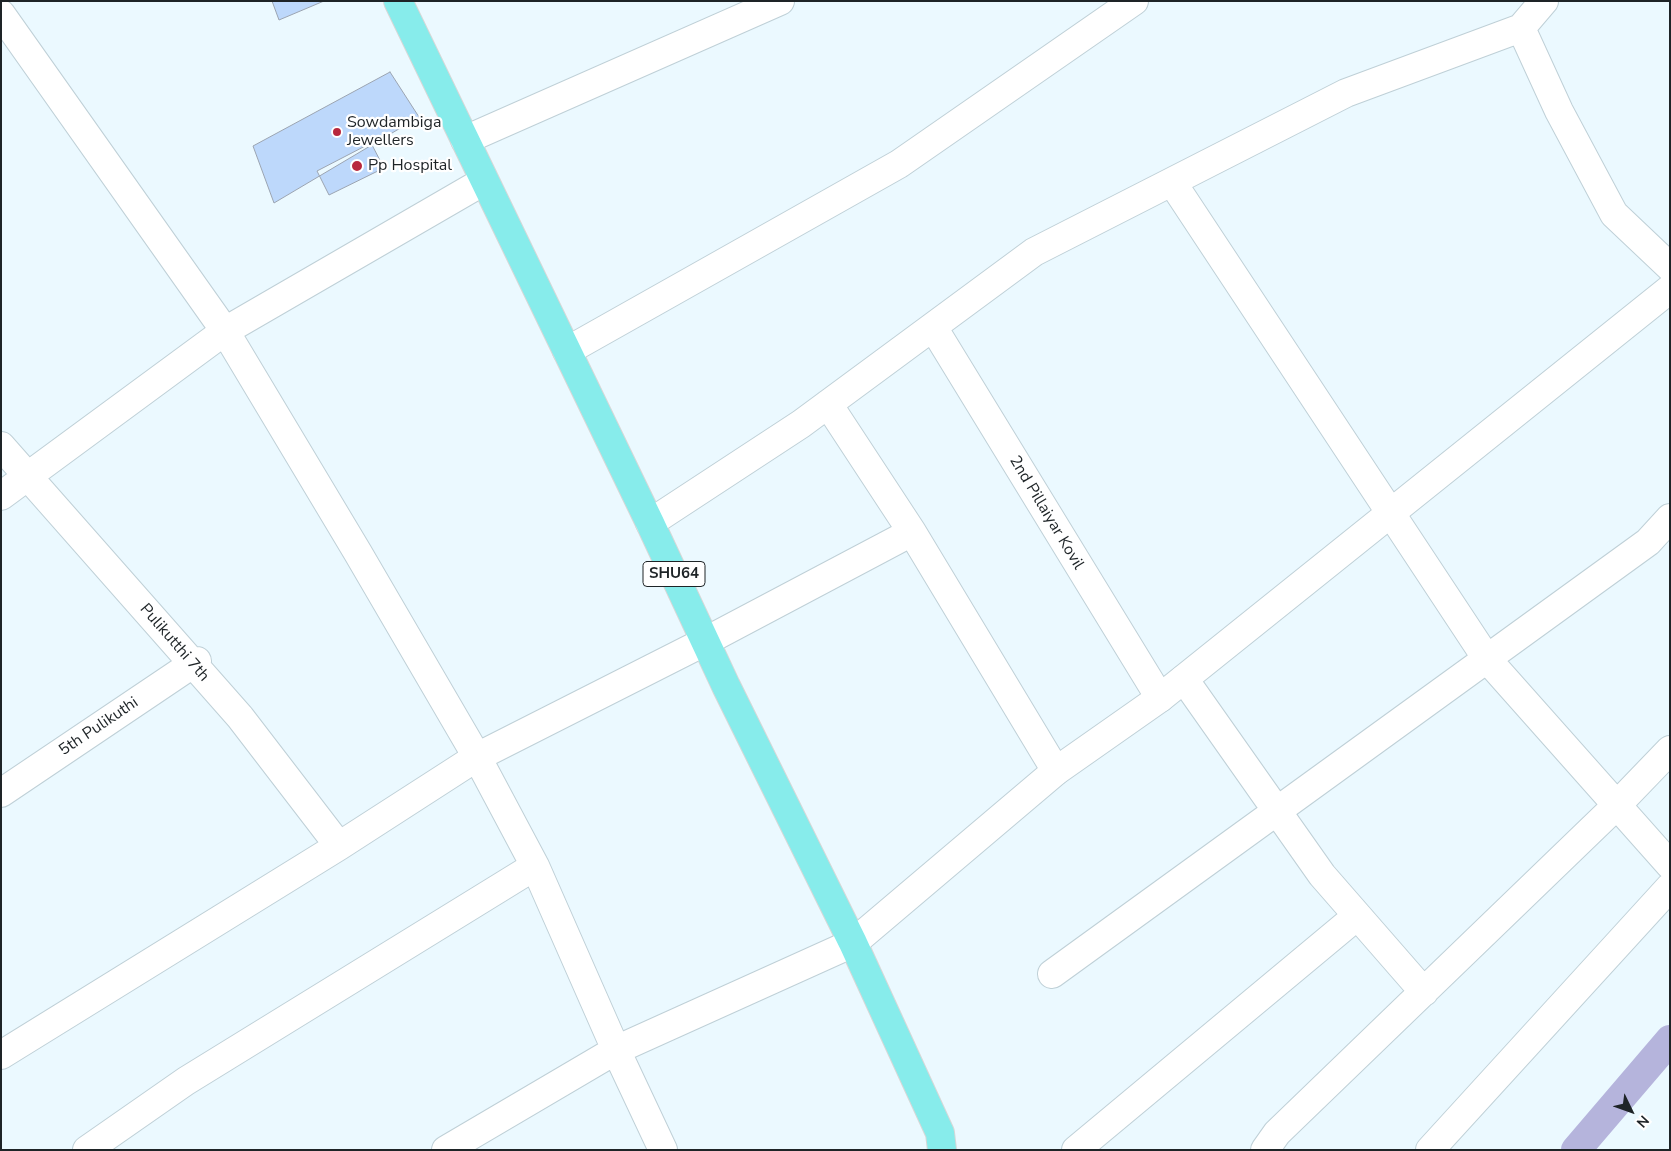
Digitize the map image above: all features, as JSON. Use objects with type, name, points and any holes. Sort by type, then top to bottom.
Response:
[{"type":"main road","name":"SHU64","points":[[398,1],[853,943],[940,1133],[942,1150]]},
{"type":"street","points":[[464,140],[780,1]]},
{"type":"street","points":[[567,351],[899,164],[1134,1]]},
{"type":"street","points":[[650,523],[801,424],[1034,252],[1346,93],[1521,28],[1544,1]]},
{"type":"street","points":[[1,14],[225,331],[358,553],[477,758],[535,866],[616,1050],[663,1150]]},
{"type":"street","points":[[1521,28],[1559,111],[1614,214],[1670,267]]},
{"type":"street","points":[[1,496],[225,331],[484,181]]},
{"type":"street","points":[[1172,182],[1487,659],[1670,865]]},
{"type":"street","points":[[446,1150],[616,1050],[853,943],[1056,771],[1160,698],[1670,289]]},
{"type":"street","name":"2nd Pillaiyar Kovil","points":[[933,327],[1160,698]]},
{"type":"street","points":[[828,404],[912,532],[1056,771]]},
{"type":"street","name":"Pulikutthi 7th","points":[[1,446],[195,663],[240,717],[339,846]]},
{"type":"street","points":[[1052,974],[1648,542],[1670,518]]},
{"type":"street","points":[[1,1055],[339,846],[477,758],[706,641],[912,532]]},
{"type":"street","name":"5th Pulikuthi","points":[[1,793],[195,663]]},
{"type":"street","points":[[1184,679],[1322,875],[1424,992]]},
{"type":"street","points":[[1265,1150],[1277,1133],[1617,805],[1670,750]]},
{"type":"street","points":[[87,1150],[186,1081],[535,866]]},
{"type":"street","points":[[1430,1150],[1670,887]]},
{"type":"street","points":[[1076,1150],[1358,916]]},
{"type":"building","points":[[272,1],[324,1],[279,20]]},
{"type":"building","name":"Sowdambiga Jewellers","points":[[390,72],[419,117],[274,203],[253,146]]},
{"type":"building","points":[[371,143],[384,168],[329,195],[317,171]]},
{"type":"waterway","points":[[1576,1150],[1670,1040]]},
{"type":"place","name":"Sowdambiga Jewellers","points":[[337,132]]},
{"type":"place","name":"Pp Hospital","points":[[357,166]]}]
